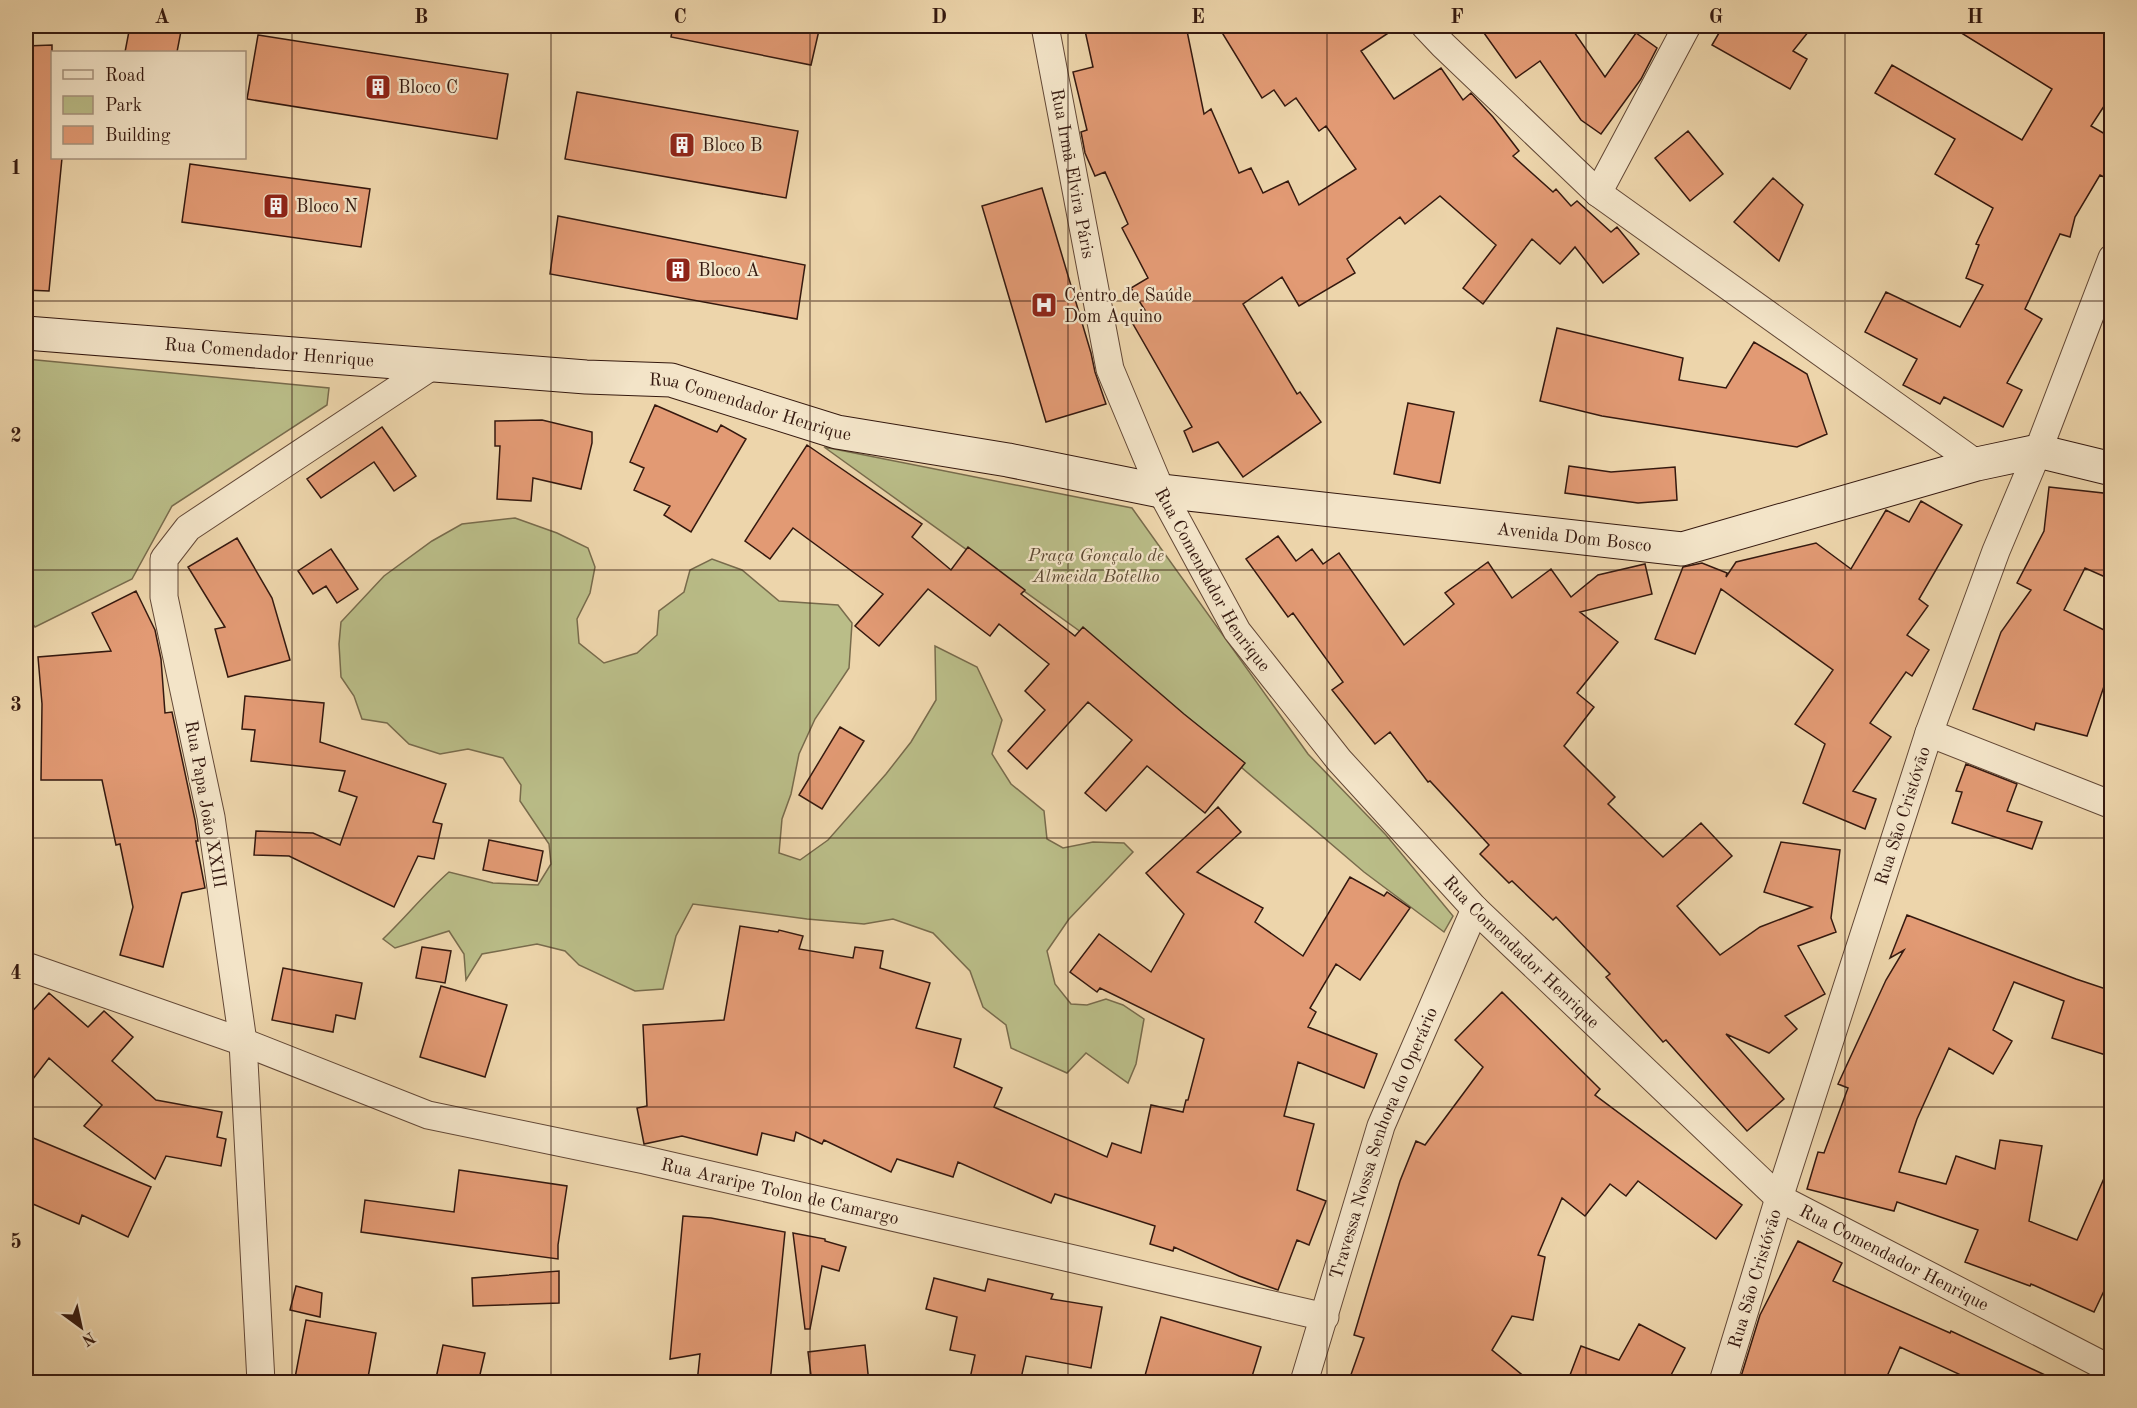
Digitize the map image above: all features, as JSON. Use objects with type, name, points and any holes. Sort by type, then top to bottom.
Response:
[{"type":"street","name":"Rua Irmã Elvira Páris","points":[[1045,26],[1110,369],[1161,491]]},
{"type":"street","points":[[1425,26],[1598,193],[1977,464]]},
{"type":"street","points":[[1598,193],[1687,26]]},
{"type":"street","name":"Rua São Cristóvão","points":[[1723,1383],[1779,1198],[1929,733],[1996,551],[2038,451],[2112,258]]},
{"type":"street","name":"Rua Comendador Henrique","points":[[26,333],[432,366],[586,377],[671,380],[837,432],[1008,460],[1161,491],[1237,632],[1340,760],[1475,909],[1779,1198],[2112,1370]]},
{"type":"street","name":"Rua Papa João XXIII","points":[[261,1383],[243,1042],[211,817],[164,597],[164,559],[188,528],[432,366]]},
{"type":"street","name":"Avenida Dom Bosco","points":[[1161,491],[1682,549],[1977,464],[2038,451],[2112,469]]},
{"type":"street","points":[[1929,733],[2112,805]]},
{"type":"street","name":"Travessa Nossa Senhora do Operário","points":[[1304,1383],[1382,1126],[1475,909]]},
{"type":"street","name":"Rua Araripe Tolon de Camargo","points":[[26,966],[243,1042],[428,1114],[656,1163],[1325,1317]]},
{"type":"green space","points":[[26,359],[329,388],[327,405],[172,506],[132,579],[35,627],[26,616]]},
{"type":"green space","name":"Praça Gonçalo de Almeida Botelho","points":[[824,447],[1132,508],[1308,754],[1386,835],[1453,916],[1444,932],[1364,872],[1092,640]]},
{"type":"green space","points":[[515,518],[557,533],[588,548],[595,567],[590,593],[577,619],[579,643],[604,663],[637,653],[657,635],[659,611],[684,592],[690,570],[712,559],[742,570],[779,601],[838,605],[852,623],[849,668],[815,719],[799,754],[791,794],[782,819],[779,853],[800,860],[828,840],[911,742],[936,700],[935,646],[977,667],[1002,720],[992,754],[1011,784],[1044,811],[1047,839],[1063,848],[1093,842],[1124,843],[1133,852],[1069,919],[1047,951],[1055,984],[1071,1004],[1087,1005],[1106,999],[1123,1005],[1144,1019],[1136,1064],[1128,1083],[1086,1053],[1067,1073],[1011,1048],[1006,1025],[983,1007],[970,971],[933,933],[893,919],[864,924],[693,904],[676,936],[663,989],[635,991],[579,965],[565,951],[537,944],[482,954],[466,980],[464,954],[449,931],[395,948],[383,939],[449,872],[493,883],[538,885],[551,864],[549,844],[520,801],[521,785],[503,758],[468,749],[440,754],[409,744],[387,723],[362,719],[354,696],[341,677],[339,644],[341,622],[384,576],[432,541],[462,524]]},
{"type":"building","points":[[130,26],[182,26],[177,51],[125,51]]},
{"type":"building","points":[[673,26],[820,26],[811,65],[671,37]]},
{"type":"building","points":[[1084,26],[1186,26],[1204,114],[1211,109],[1239,173],[1251,168],[1263,193],[1288,181],[1299,205],[1356,169],[1326,126],[1319,131],[1296,98],[1285,106],[1274,90],[1262,98],[1218,26],[1399,26],[1361,51],[1394,99],[1441,68],[1463,100],[1471,93],[1493,117],[1519,151],[1513,156],[1553,192],[1556,189],[1571,206],[1577,201],[1611,232],[1617,227],[1639,254],[1603,283],[1575,247],[1560,264],[1532,239],[1483,304],[1463,288],[1496,245],[1440,196],[1405,224],[1400,217],[1347,259],[1355,273],[1299,306],[1282,277],[1243,304],[1297,394],[1300,392],[1321,422],[1243,477],[1218,442],[1193,452],[1184,431],[1192,427],[1133,324],[1148,315],[1131,288],[1148,278],[1122,228],[1128,224],[1105,172],[1095,176],[1085,153],[1081,132],[1087,130],[1073,72],[1093,67]]},
{"type":"building","points":[[1479,26],[1570,26],[1605,77],[1636,33],[1657,48],[1641,79],[1601,134],[1581,120],[1540,61],[1516,78]]},
{"type":"building","points":[[1723,26],[1813,26],[1793,51],[1807,59],[1790,89],[1712,45]]},
{"type":"building","points":[[1950,26],[2112,26],[2112,94],[2091,126],[2112,138],[2112,181],[2100,175],[2075,217],[2070,237],[2060,234],[2025,309],[2042,319],[2007,383],[2022,390],[2003,427],[1944,397],[1940,404],[1903,385],[1917,359],[1865,332],[1886,292],[1960,327],[1983,285],[1966,278],[1979,245],[1976,244],[1993,208],[1935,174],[1955,139],[1875,93],[1892,65],[2022,140],[2052,89]]},
{"type":"building","name":"Bloco C","points":[[258,35],[508,74],[497,139],[247,99]]},
{"type":"building","points":[[52,45],[51,159],[62,159],[49,291],[26,290],[26,46]]},
{"type":"building","name":"Bloco B","points":[[577,92],[798,131],[786,198],[565,159]]},
{"type":"building","points":[[1688,131],[1723,174],[1690,201],[1655,158]]},
{"type":"building","name":"Bloco N","points":[[190,164],[370,189],[361,247],[182,222]]},
{"type":"building","points":[[1773,178],[1803,205],[1779,261],[1734,222]]},
{"type":"building","name":"Centro de Saúde Dom Aquino","points":[[1042,188],[1106,404],[1046,422],[982,206]]},
{"type":"building","name":"Bloco A","points":[[558,216],[805,265],[797,319],[550,274]]},
{"type":"building","points":[[1557,328],[1683,358],[1679,380],[1726,388],[1754,342],[1807,374],[1827,434],[1797,447],[1602,416],[1540,401]]},
{"type":"building","points":[[1408,403],[1454,412],[1440,483],[1394,474]]},
{"type":"building","points":[[655,405],[717,432],[721,425],[746,439],[691,532],[664,515],[670,506],[634,490],[644,468],[630,462]]},
{"type":"building","points":[[542,420],[592,432],[592,443],[581,489],[533,478],[531,501],[497,499],[500,446],[495,446],[495,421]]},
{"type":"building","points":[[382,427],[416,476],[394,491],[374,462],[321,498],[307,479]]},
{"type":"building","points":[[807,445],[922,524],[912,537],[951,570],[968,547],[1025,590],[1021,594],[1075,636],[1083,627],[1245,763],[1205,813],[1147,766],[1106,811],[1085,793],[1132,740],[1088,702],[1027,769],[1008,751],[1045,710],[1025,691],[1049,664],[999,624],[990,636],[928,589],[879,646],[855,626],[883,594],[793,528],[770,559],[745,541]]},
{"type":"building","points":[[1569,466],[1611,472],[1675,467],[1677,500],[1638,503],[1565,493]]},
{"type":"building","points":[[2049,487],[2112,494],[2112,580],[2085,568],[2064,610],[2112,634],[2112,663],[2087,736],[2036,723],[2034,730],[1973,709],[2001,632],[2031,590],[2017,583],[2044,531]]},
{"type":"building","points":[[1921,501],[1962,525],[1919,599],[1928,606],[1907,635],[1929,650],[1912,676],[1906,672],[1870,723],[1891,737],[1853,791],[1876,799],[1865,829],[1803,803],[1825,744],[1795,724],[1833,670],[1721,589],[1695,654],[1655,639],[1683,567],[1702,563],[1727,573],[1726,577],[1736,562],[1816,543],[1851,569],[1886,510],[1909,522]]},
{"type":"building","points":[[1278,536],[1296,561],[1312,549],[1323,564],[1339,553],[1404,645],[1454,604],[1445,593],[1488,562],[1512,598],[1551,569],[1571,597],[1598,575],[1645,564],[1652,594],[1580,612],[1618,642],[1577,693],[1594,707],[1564,746],[1615,797],[1608,804],[1663,857],[1701,823],[1732,856],[1677,906],[1720,955],[1760,927],[1812,907],[1764,892],[1781,842],[1840,850],[1831,918],[1836,932],[1798,946],[1825,994],[1785,1016],[1797,1029],[1769,1053],[1726,1034],[1784,1099],[1747,1131],[1666,1040],[1663,1042],[1606,977],[1610,974],[1556,917],[1553,920],[1512,881],[1509,883],[1480,854],[1489,845],[1430,781],[1428,782],[1390,732],[1375,744],[1332,690],[1343,682],[1293,613],[1288,617],[1246,559]]},
{"type":"building","points":[[237,538],[272,598],[290,660],[228,677],[215,629],[225,627],[188,567]]},
{"type":"building","points":[[331,549],[358,589],[337,603],[326,586],[313,594],[298,571]]},
{"type":"building","points":[[136,591],[155,630],[161,659],[165,713],[172,712],[195,820],[198,841],[196,841],[205,888],[182,893],[163,967],[120,955],[133,907],[120,844],[116,845],[102,780],[41,780],[42,704],[38,657],[111,651],[92,613]]},
{"type":"building","points":[[245,696],[324,703],[320,742],[446,784],[433,822],[442,824],[434,859],[418,856],[394,907],[289,856],[254,855],[256,831],[313,833],[340,845],[357,797],[339,791],[345,771],[251,761],[255,730],[242,729]]},
{"type":"building","points":[[840,727],[864,741],[822,809],[799,795]]},
{"type":"building","points":[[1966,764],[2017,784],[2007,811],[2042,822],[2032,849],[1952,823],[1962,792],[1956,791]]},
{"type":"building","points":[[1218,807],[1241,832],[1197,872],[1263,908],[1255,922],[1303,956],[1350,877],[1384,896],[1387,892],[1410,908],[1360,980],[1336,964],[1310,1008],[1316,1012],[1308,1027],[1377,1054],[1364,1088],[1298,1062],[1284,1116],[1314,1124],[1297,1190],[1326,1201],[1309,1245],[1297,1240],[1278,1290],[1239,1276],[1174,1247],[1173,1251],[1150,1244],[1155,1226],[1055,1194],[1051,1203],[958,1162],[953,1177],[897,1159],[891,1172],[824,1140],[822,1144],[796,1132],[794,1141],[762,1133],[757,1155],[682,1136],[644,1144],[637,1108],[647,1106],[643,1025],[724,1020],[740,926],[778,932],[779,930],[803,936],[799,949],[853,958],[855,947],[883,951],[880,968],[930,983],[916,1028],[961,1039],[954,1067],[1002,1088],[994,1107],[1107,1157],[1112,1143],[1141,1153],[1151,1105],[1183,1112],[1204,1039],[1100,988],[1097,992],[1070,972],[1099,934],[1151,972],[1184,914],[1146,873]]},
{"type":"building","points":[[489,840],[543,851],[537,881],[483,870]]},
{"type":"building","points":[[1907,915],[2112,991],[2112,1057],[2052,1038],[2064,1001],[2014,982],[1993,1030],[2012,1041],[1993,1074],[1949,1048],[1917,1119],[1899,1172],[1946,1184],[1956,1156],[1995,1169],[2000,1140],[2042,1146],[2029,1221],[2077,1240],[2112,1160],[2112,1274],[2094,1312],[2031,1284],[2030,1286],[1965,1262],[1978,1230],[1897,1202],[1894,1211],[1807,1189],[1818,1152],[1824,1153],[1848,1088],[1838,1084],[1886,980],[1904,950],[1890,958]]},
{"type":"building","points":[[422,947],[451,951],[445,983],[416,978]]},
{"type":"building","points":[[283,968],[362,983],[355,1019],[336,1015],[333,1032],[272,1020]]},
{"type":"building","points":[[441,986],[507,1005],[485,1077],[420,1057]]},
{"type":"building","points":[[1502,992],[1600,1089],[1595,1095],[1742,1205],[1716,1239],[1638,1181],[1626,1196],[1610,1184],[1585,1216],[1562,1198],[1538,1255],[1545,1257],[1533,1320],[1512,1316],[1492,1350],[1532,1383],[1348,1383],[1364,1338],[1354,1335],[1400,1181],[1416,1141],[1425,1145],[1483,1067],[1455,1040]]},
{"type":"building","points":[[49,993],[88,1027],[104,1011],[133,1037],[112,1061],[156,1100],[222,1112],[217,1137],[226,1139],[221,1166],[166,1156],[155,1179],[84,1126],[102,1105],[49,1058],[26,1088],[26,1018]]},
{"type":"building","points":[[26,1135],[151,1187],[128,1237],[82,1215],[79,1224],[26,1201]]},
{"type":"building","points":[[459,1170],[567,1186],[558,1259],[361,1232],[365,1200],[454,1212]]},
{"type":"building","points":[[683,1216],[711,1218],[785,1232],[770,1383],[697,1383],[700,1354],[670,1359]]},
{"type":"building","points":[[793,1233],[825,1239],[825,1241],[846,1247],[839,1271],[822,1266],[810,1329],[805,1329]]},
{"type":"building","points":[[1798,1241],[1842,1263],[1833,1281],[1950,1333],[1951,1331],[2062,1383],[1957,1383],[1961,1375],[1900,1347],[1884,1383],[1739,1383],[1760,1315]]},
{"type":"building","points":[[559,1271],[559,1303],[473,1306],[472,1278]]},
{"type":"building","points":[[934,1278],[985,1291],[988,1279],[1053,1294],[1051,1299],[1102,1307],[1091,1368],[1026,1356],[1020,1383],[969,1383],[975,1355],[950,1350],[957,1317],[926,1309]]},
{"type":"building","points":[[296,1286],[322,1293],[320,1317],[290,1310]]},
{"type":"building","points":[[1161,1317],[1261,1347],[1250,1383],[1143,1383]]},
{"type":"building","points":[[306,1320],[376,1333],[367,1383],[294,1383]]},
{"type":"building","points":[[1639,1324],[1685,1348],[1669,1379],[1672,1383],[1567,1383],[1581,1346],[1619,1360]]},
{"type":"building","points":[[443,1345],[485,1353],[478,1383],[435,1383]]},
{"type":"building","points":[[865,1345],[869,1383],[812,1383],[808,1352]]},
{"type":"place","name":"Bloco C","points":[[378,87]]},
{"type":"place","name":"Bloco B","points":[[682,145]]},
{"type":"place","name":"Bloco N","points":[[276,206]]},
{"type":"place","name":"Bloco A","points":[[678,270]]},
{"type":"place","name":"Centro de Saúde Dom Aquino","points":[[1044,305]]}]
